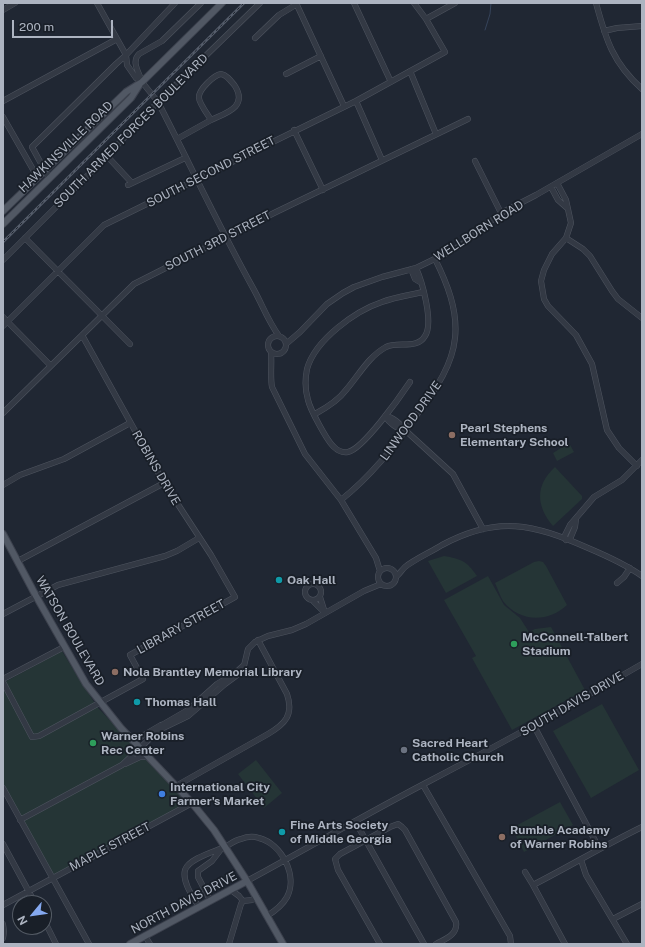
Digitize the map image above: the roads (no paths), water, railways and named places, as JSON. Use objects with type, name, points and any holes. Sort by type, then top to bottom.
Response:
[{"type":"main road","name":"HAWKINSVILLE ROAD","points":[[3,224],[131,98],[142,82],[222,3]]},
{"type":"main road","name":"HAWKINSVILLE ROAD","points":[[3,211],[126,92],[142,82]]},
{"type":"main road","name":"WATSON BOULEVARD","points":[[3,534],[64,647],[86,684],[130,738],[192,803],[248,881],[283,944]]},
{"type":"main road","name":"NORTH DAVIS DRIVE","points":[[130,944],[248,881]]},
{"type":"street","points":[[3,10],[15,3]]},
{"type":"street","points":[[97,3],[126,56],[127,65],[136,78],[142,82],[158,102],[226,238],[264,308],[270,324],[271,338],[267,345],[271,353],[272,386],[305,454],[341,500],[376,558],[386,568],[393,570],[405,567],[459,537],[483,529],[501,526],[520,526],[537,529],[567,538],[614,559],[642,576]]},
{"type":"street","points":[[49,178],[32,147],[116,64],[126,56],[175,3]]},
{"type":"street","points":[[142,82],[135,65],[136,56],[162,41],[202,3]]},
{"type":"street","name":"SOUTH ARMED FORCES BOULEVARD","points":[[3,260],[158,102],[260,3]]},
{"type":"street","points":[[354,3],[391,82]]},
{"type":"street","points":[[414,3],[426,19],[455,3]]},
{"type":"street","points":[[596,3],[604,31],[619,64],[633,81],[642,89]]},
{"type":"street","points":[[255,38],[273,20],[297,4],[344,106]]},
{"type":"street","name":"SOUTH SECOND STREET","points":[[3,326],[104,225],[197,180],[294,130],[356,101],[445,52],[426,19]]},
{"type":"street","points":[[604,31],[617,28],[642,26]]},
{"type":"street","points":[[3,101],[117,39]]},
{"type":"street","points":[[286,74],[321,56]]},
{"type":"street","points":[[410,71],[436,134]]},
{"type":"street","points":[[177,140],[236,106],[239,101],[239,96],[235,87],[227,77],[221,74],[216,75],[200,93],[199,98],[211,120]]},
{"type":"street","points":[[356,101],[382,160]]},
{"type":"street","points":[[3,118],[36,178]]},
{"type":"street","name":"SOUTH 3RD STREET","points":[[3,413],[50,365],[82,336],[134,284],[274,213],[468,119]]},
{"type":"street","points":[[294,130],[323,190]]},
{"type":"street","name":"WELLBORN ROAD","points":[[283,340],[296,334],[327,304],[343,293],[376,278],[413,268],[461,245],[501,213],[557,184],[642,134]]},
{"type":"street","points":[[106,156],[130,184],[186,158]]},
{"type":"street","points":[[475,161],[501,213]]},
{"type":"street","points":[[557,184],[566,200],[570,223],[566,238],[552,254],[544,270],[541,281],[544,299],[548,306],[576,335],[592,364],[607,430],[619,448],[637,466]]},
{"type":"street","points":[[551,187],[558,200],[567,208]]},
{"type":"street","points":[[25,238],[130,344]]},
{"type":"street","points":[[566,238],[583,249],[590,256],[596,263],[618,299],[642,318]]},
{"type":"street","name":"LINWOOD DRIVE","points":[[341,500],[352,492],[380,464],[406,430],[443,376],[450,359],[455,338],[453,309],[449,292],[441,271],[434,259]]},
{"type":"street","points":[[314,414],[332,403],[345,392],[378,352],[388,346],[419,343],[425,337],[428,330],[426,303],[420,278],[413,268]]},
{"type":"street","points":[[410,382],[372,432],[350,452],[345,453],[339,452],[331,444],[314,414],[308,401],[306,390],[307,369],[313,357],[323,342],[344,322],[369,307],[383,301],[424,292]]},
{"type":"street","points":[[3,317],[50,365]]},
{"type":"street","points":[[270,324],[283,340],[285,350],[278,355],[272,368]]},
{"type":"street","name":"ROBINS DRIVE","points":[[82,336],[164,483],[211,555],[235,597]]},
{"type":"street","points":[[271,338],[283,340]]},
{"type":"street","points":[[271,353],[278,355]]},
{"type":"street","points":[[385,416],[390,416],[447,466],[453,474],[483,529]]},
{"type":"street","points":[[3,485],[20,475],[64,459],[130,423]]},
{"type":"street","points":[[567,538],[570,525],[594,497],[622,480],[642,460]]},
{"type":"street","points":[[18,561],[164,483]]},
{"type":"street","points":[[3,614],[58,585],[165,556],[181,549],[199,538]]},
{"type":"street","points":[[364,591],[378,579],[380,571],[376,558]]},
{"type":"street","points":[[378,579],[381,584],[387,586],[392,585],[396,581],[397,576],[405,567]]},
{"type":"street","points":[[380,571],[386,568]]},
{"type":"street","points":[[617,583],[624,577],[630,568]]},
{"type":"street","points":[[393,570],[397,576]]},
{"type":"street","points":[[310,584],[318,585],[321,592],[320,597],[325,613],[313,601],[308,600],[305,596],[304,592],[310,584]]},
{"type":"street","points":[[130,738],[139,738],[160,727],[188,716],[225,684],[238,676],[243,670],[248,649],[253,643],[302,626],[364,591],[381,584]]},
{"type":"street","name":"LIBRARY STREET","points":[[100,703],[143,679],[130,655],[235,597]]},
{"type":"street","points":[[313,601],[320,597]]},
{"type":"street","points":[[176,786],[277,729],[287,718],[290,710],[290,703],[287,694],[258,640]]},
{"type":"street","points":[[64,647],[3,680],[32,737],[39,736],[100,703]]},
{"type":"street","name":"SOUTH DAVIS DRIVE","points":[[248,881],[423,784],[461,766],[534,726],[642,664]]},
{"type":"street","points":[[534,726],[599,848]]},
{"type":"street","points":[[122,765],[160,727]]},
{"type":"street","points":[[20,820],[122,765],[140,757],[149,757]]},
{"type":"street","points":[[423,784],[510,936],[511,944]]},
{"type":"street","points":[[3,788],[89,944]]},
{"type":"street","name":"MAPLE STREET","points":[[3,905],[192,803]]},
{"type":"street","points":[[355,821],[424,944]]},
{"type":"street","points":[[380,944],[335,862],[335,859],[340,854],[395,825],[400,825],[402,827],[456,922],[457,926],[453,934],[436,944]]},
{"type":"street","points":[[533,885],[581,860],[599,848],[642,827]]},
{"type":"street","points":[[199,907],[188,886],[185,876],[185,869],[189,864],[210,852],[224,847],[241,838],[259,838],[269,842],[278,850],[285,860],[290,875],[288,896],[278,909],[267,916]]},
{"type":"street","points":[[3,844],[31,895]]},
{"type":"street","points":[[210,900],[198,877],[198,871],[212,861],[224,847]]},
{"type":"street","points":[[581,860],[586,875],[627,944]]},
{"type":"street","points":[[525,872],[565,944]]},
{"type":"street","points":[[231,890],[243,901]]},
{"type":"street","points":[[243,901],[257,898]]},
{"type":"street","points":[[229,944],[243,901]]},
{"type":"street","points":[[613,919],[642,904]]},
{"type":"street","points":[[3,924],[3,938]]},
{"type":"street","points":[[52,935],[56,944]]},
{"type":"street","points":[[145,936],[150,944]]},
{"type":"waterway","points":[[485,30],[490,14],[491,3]]},
{"type":"railway","points":[[3,242],[244,3]]},
{"type":"place","name":"Pearl Stephens Elementary School","points":[[452,435]]},
{"type":"place","name":"Oak Hall","points":[[279,580]]},
{"type":"place","name":"McConnell-Talbert Stadium","points":[[514,644]]},
{"type":"place","name":"Nola Brantley Memorial Library","points":[[115,672]]},
{"type":"place","name":"Thomas Hall","points":[[137,702]]},
{"type":"place","name":"Warner Robins Rec Center","points":[[93,743]]},
{"type":"place","name":"Sacred Heart Catholic Church","points":[[404,750]]},
{"type":"place","name":"International City Farmer's Market","points":[[162,794]]},
{"type":"place","name":"Fine Arts Society of Middle Georgia","points":[[282,832]]},
{"type":"place","name":"Rumble Academy of Warner Robins","points":[[502,837]]}]
